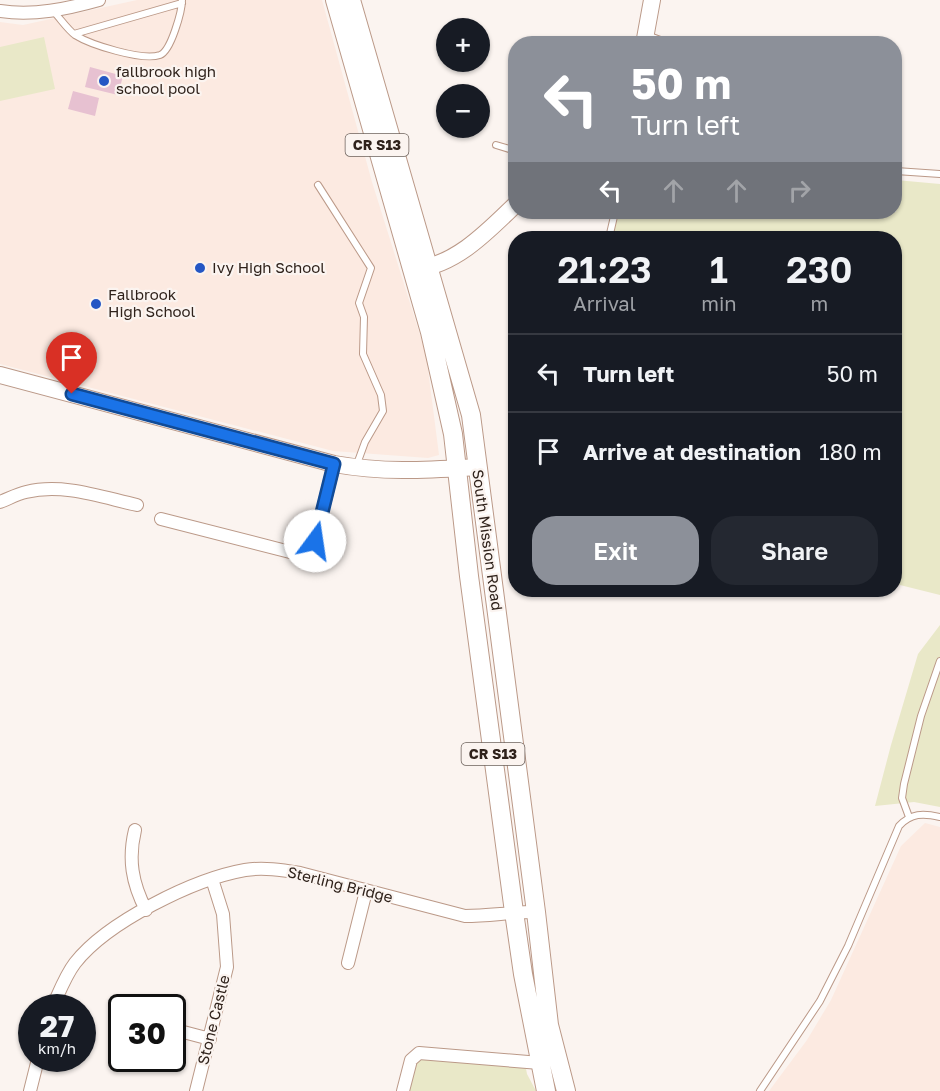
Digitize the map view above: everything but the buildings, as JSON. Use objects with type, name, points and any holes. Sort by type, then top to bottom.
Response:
[{"type":"main road","name":"South Mission Road","points":[[335,0],[421,269],[471,415],[549,1025],[566,1091]]},
{"type":"main road","name":"South Mission Road","points":[[351,0],[421,269],[453,434],[514,912],[523,974],[546,1091]]},
{"type":"main road","points":[[646,36],[652,0]]},
{"type":"main road","points":[[421,269],[475,243],[508,212]]},
{"type":"main road","points":[[0,375],[334,464],[406,472],[477,467]]},
{"type":"street","points":[[0,11],[17,14],[63,10],[99,0]]},
{"type":"street","points":[[161,519],[290,552],[305,551],[315,541],[334,464]]},
{"type":"street","points":[[0,502],[25,492],[54,488],[83,492],[137,505]]},
{"type":"street","points":[[135,830],[130,850],[135,890],[146,910]]},
{"type":"street","name":"Sterling Bridge","points":[[59,994],[77,961],[111,929],[201,882],[247,870],[279,870],[300,873],[465,916],[536,912]]},
{"type":"street","name":"Stone Castle","points":[[196,1091],[227,966],[223,914],[212,879]]},
{"type":"street","points":[[348,963],[366,891]]},
{"type":"street","points":[[186,1033],[210,1039]]},
{"type":"street","points":[[403,1091],[411,1060],[419,1053],[540,1064]]},
{"type":"street","points":[[30,1091],[35,1072]]},
{"type":"lane","points":[[53,10],[73,34],[135,55],[159,55],[165,51],[174,33],[182,2]]},
{"type":"lane","points":[[73,34],[182,2]]},
{"type":"lane","points":[[496,145],[508,149]]},
{"type":"lane","points":[[902,171],[940,174]]},
{"type":"lane","points":[[318,185],[371,268],[359,303],[364,317],[363,354],[381,395],[383,411],[365,442],[356,468]]},
{"type":"lane","points":[[909,817],[902,798],[904,784],[921,716],[940,661]]},
{"type":"lane","points":[[760,1091],[820,1001],[848,946],[899,826],[916,814],[940,817]]},
{"type":"shaded area","name":"Ivy High School","points":[[137,0],[322,0],[372,182],[426,354],[439,455],[428,458],[333,451],[0,364],[0,22],[23,25]]},
{"type":"shaded area","name":"fallbrook high school pool","points":[[90,67],[123,76],[118,95],[85,87]]},
{"type":"shaded area","points":[[73,91],[99,98],[95,116],[68,109]]},
{"type":"shaded area","points":[[925,823],[940,827],[940,1091],[769,1091],[807,1040],[831,1000],[901,846]]},
{"type":"green space","points":[[44,37],[55,89],[0,101],[0,47]]},
{"type":"green space","points":[[902,181],[940,184],[940,595],[902,586],[902,231],[613,231],[616,219],[902,219]]},
{"type":"green space","points":[[940,625],[940,807],[914,802],[875,806],[918,654]]},
{"type":"green space","points":[[418,1047],[448,1053],[524,1058],[527,1074],[536,1091],[407,1091]]},
{"type":"place","name":"fallbrook high school pool","points":[[104,81]]},
{"type":"place","name":"Ivy High School","points":[[200,268]]},
{"type":"place","name":"Fallbrook High School","points":[[96,304]]},
{"type":"route","points":[[72,394],[334,464],[315,541]]}]
